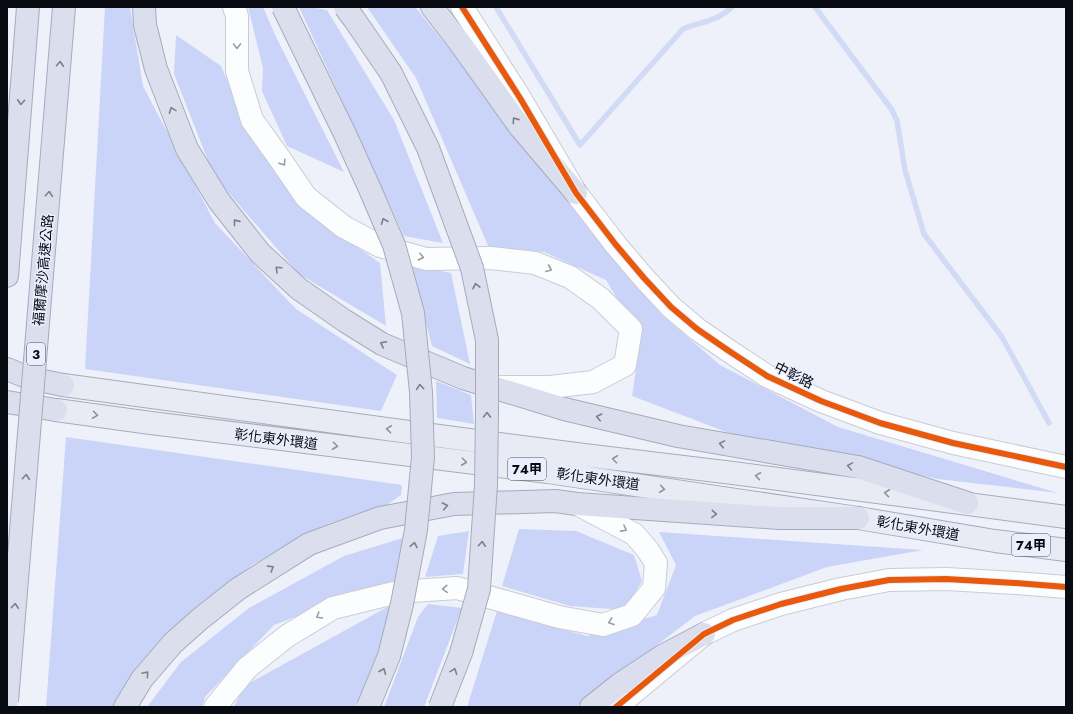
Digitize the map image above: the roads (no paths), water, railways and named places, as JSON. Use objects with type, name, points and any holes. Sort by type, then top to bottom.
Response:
[{"type":"highway","points":[[7,276],[28,7]]},
{"type":"highway","name":"福爾摩沙高速公路","points":[[7,701],[64,7]]},
{"type":"highway","points":[[144,7],[145,25],[156,69],[187,149],[219,201],[260,253],[299,289],[345,321],[382,344],[463,378],[564,408],[678,436],[858,468],[967,503]]},
{"type":"highway","points":[[283,7],[344,132],[394,245],[413,313],[421,392],[423,457],[416,530],[402,604],[389,656],[368,707]]},
{"type":"highway","points":[[345,7],[391,74],[428,148],[472,268],[487,340],[486,485],[479,589],[461,653],[440,707]]},
{"type":"highway","points":[[432,7],[460,43],[520,127],[576,193]]},
{"type":"highway","points":[[7,369],[29,378],[63,385]]},
{"type":"highway","points":[[7,377],[63,385]]},
{"type":"highway","points":[[7,402],[56,410]]},
{"type":"highway","points":[[7,410],[56,410]]},
{"type":"highway","points":[[125,707],[142,679],[173,643],[200,618],[238,588],[309,544],[380,518],[454,504],[555,501],[577,504],[779,518],[858,518]]},
{"type":"highway","points":[[591,707],[620,684],[664,655],[704,634]]},
{"type":"main road","name":"彰化東外環道","points":[[63,385],[544,450],[1014,509],[1066,517]]},
{"type":"main road","name":"彰化東外環道","points":[[56,410],[548,472],[858,518],[995,541],[1066,550]]},
{"type":"street","points":[[234,7],[237,16],[237,71],[252,120],[306,197],[344,227],[380,246],[426,259],[491,258],[535,263],[570,277],[601,299],[631,330],[625,365],[593,382],[551,387],[494,387]]},
{"type":"street","name":"中彰路","points":[[462,7],[520,98],[576,193],[620,250],[644,278],[671,307],[697,329],[729,352],[767,376],[821,401],[880,423],[953,443],[1066,467]]},
{"type":"street","points":[[215,707],[247,668],[287,636],[333,608],[398,592],[458,588],[558,617],[603,625],[632,615],[654,588],[656,563],[647,549],[634,534],[577,504]]},
{"type":"street","points":[[616,707],[704,634],[733,620],[780,604],[841,589],[889,580],[946,579],[1015,582],[1066,587]]},
{"type":"waterway","points":[[496,7],[580,145],[683,29],[715,18],[727,12],[732,7]]},
{"type":"waterway","points":[[815,7],[892,110],[897,121],[905,170],[924,234],[1002,337],[1049,423]]}]
